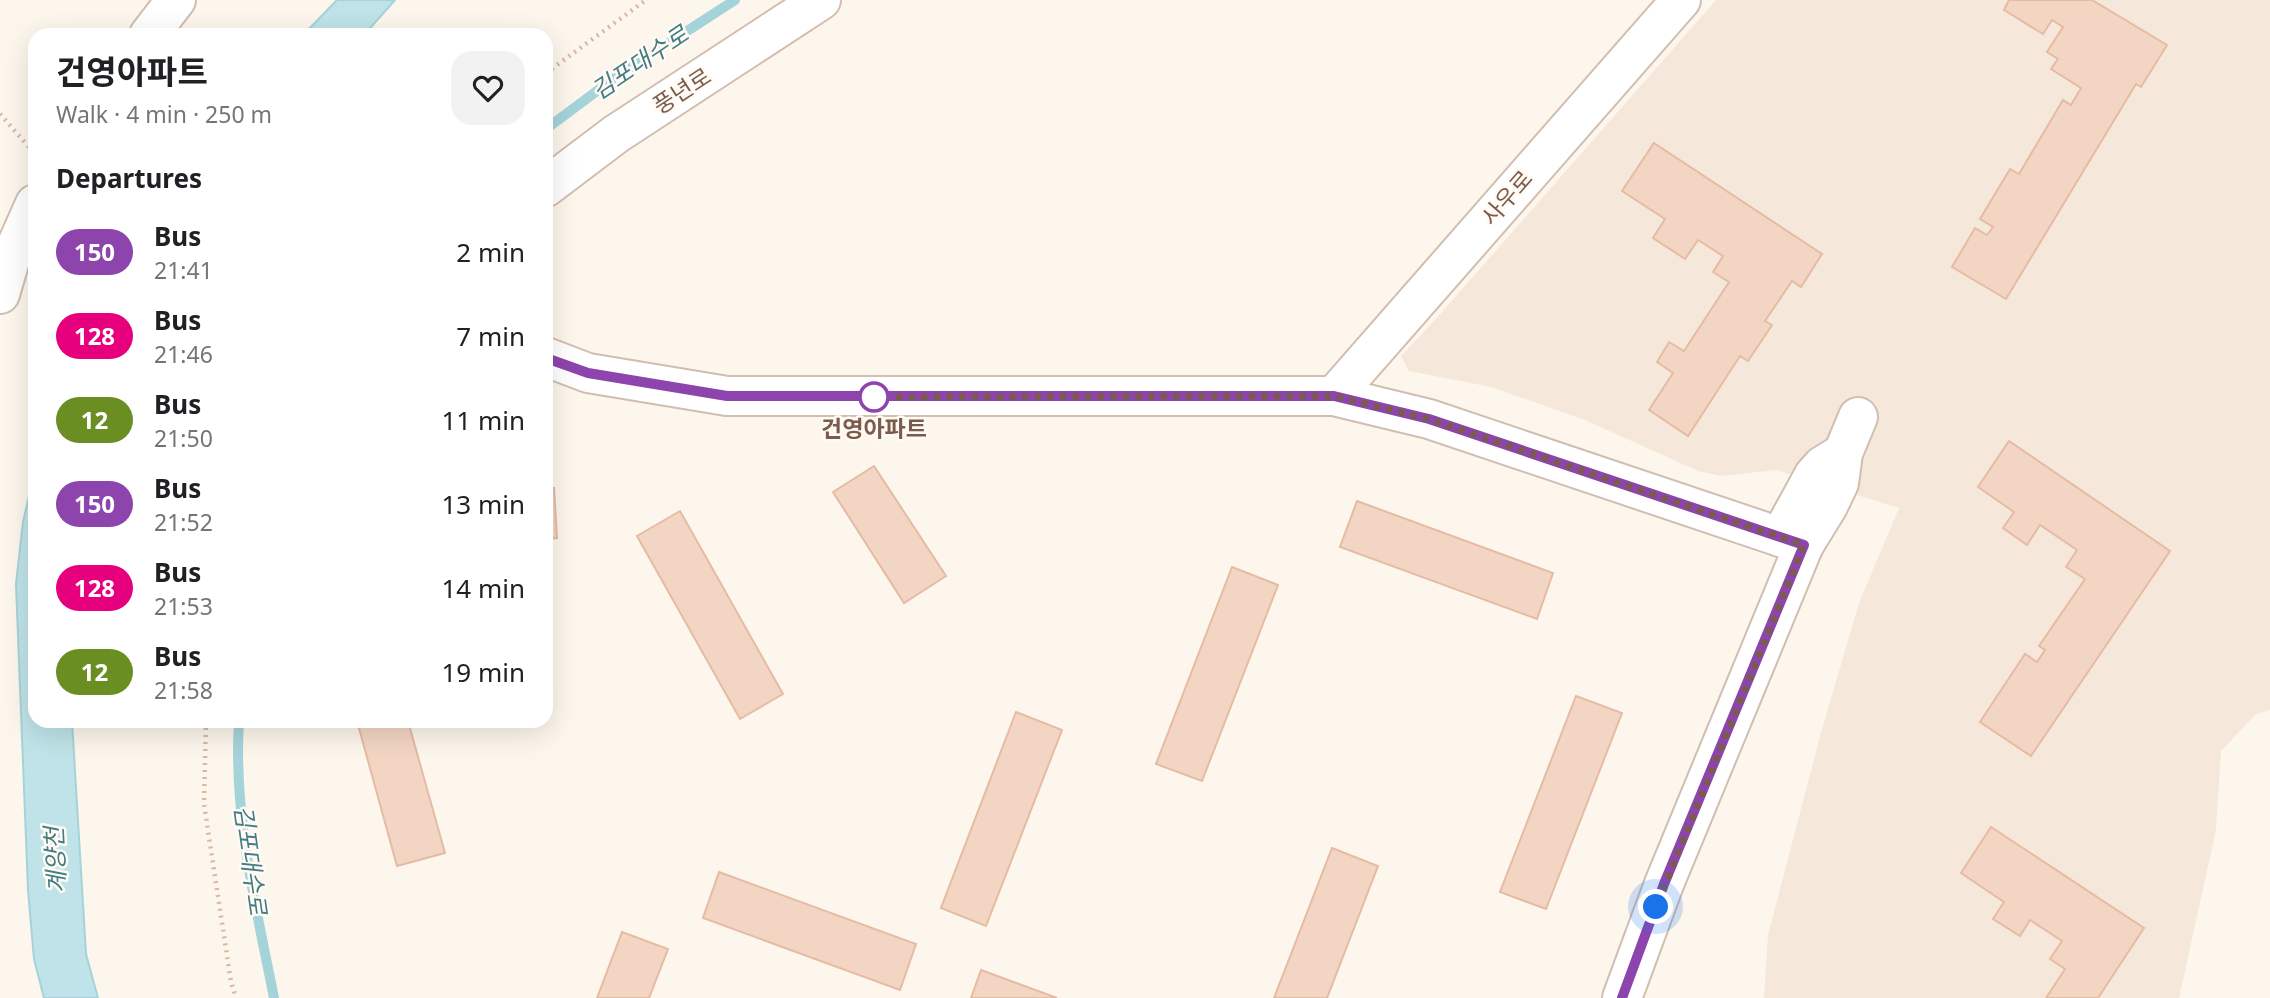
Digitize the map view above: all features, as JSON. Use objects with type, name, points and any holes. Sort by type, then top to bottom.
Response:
[{"type":"street","points":[[154,28],[176,0]]},
{"type":"street","name":"풍년로","points":[[553,182],[616,134],[821,0]]},
{"type":"street","name":"사우로","points":[[1334,396],[1681,0]]},
{"type":"street","points":[[0,294],[10,260],[28,220]]},
{"type":"street","points":[[553,360],[588,373],[727,396],[1334,396],[1429,419],[1792,541]]},
{"type":"street","points":[[1622,998],[1792,541],[1828,506],[1839,483],[1843,453],[1858,417]]},
{"type":"path","points":[[553,68],[646,0]]},
{"type":"path","points":[[0,114],[28,146]]},
{"type":"path","points":[[206,728],[204,804],[231,982],[236,998]]},
{"type":"shaded area","points":[[1716,0],[2270,0],[2270,710],[2256,714],[2221,751],[2216,830],[2179,998],[1764,998],[1768,935],[1822,729],[1859,603],[1899,508],[1776,470],[1721,476],[1698,471],[1585,420],[1491,387],[1409,371],[1401,356]]},
{"type":"water","points":[[337,0],[395,0],[370,28],[310,28]]},
{"type":"water","name":"계양천","points":[[28,500],[28,728],[72,728],[86,954],[98,998],[44,998],[34,959],[28,890],[16,584]]},
{"type":"building","points":[[2009,0],[2092,0],[2167,45],[2141,87],[2136,84],[2006,299],[1952,267],[1975,228],[1987,235],[1993,227],[1980,219],[2010,169],[2019,174],[2063,100],[2071,105],[2081,88],[2051,69],[2058,59],[2047,52],[2063,27],[2052,20],[2043,34],[2004,10]]},
{"type":"building","points":[[1654,143],[1822,254],[1801,287],[1792,281],[1765,321],[1772,325],[1748,361],[1740,356],[1688,436],[1649,410],[1673,373],[1657,362],[1669,342],[1684,351],[1729,282],[1713,272],[1723,256],[1698,240],[1685,259],[1653,238],[1665,219],[1622,191]]},
{"type":"building","points":[[2009,441],[2170,551],[2031,756],[1980,722],[2025,654],[2037,662],[2045,650],[2039,646],[2085,579],[2066,567],[2077,550],[2040,525],[2027,545],[2003,528],[2014,512],[1978,487]]},
{"type":"building","points":[[874,466],[946,576],[904,603],[833,492]]},
{"type":"building","points":[[553,488],[554,488],[557,538],[553,538]]},
{"type":"building","points":[[1357,501],[1553,573],[1537,619],[1340,547]]},
{"type":"building","points":[[680,511],[783,694],[740,719],[637,536]]},
{"type":"building","points":[[1232,567],[1278,585],[1202,781],[1156,764]]},
{"type":"building","points":[[1576,696],[1622,713],[1546,909],[1500,892]]},
{"type":"building","points":[[1016,712],[1062,730],[986,926],[941,908]]},
{"type":"building","points":[[359,728],[410,728],[445,853],[397,866]]},
{"type":"building","points":[[1991,827],[2144,928],[2098,998],[2046,998],[2065,969],[2050,959],[2062,941],[2030,920],[2020,936],[1993,919],[2004,902],[1961,873]]},
{"type":"building","points":[[1332,848],[1378,866],[1327,998],[1274,998]]},
{"type":"building","points":[[719,872],[916,944],[900,990],[703,918]]},
{"type":"building","points":[[622,932],[668,949],[649,998],[597,998]]},
{"type":"building","points":[[981,970],[1057,998],[971,998]]},
{"type":"waterway","name":"김포대수로","points":[[553,124],[613,79],[735,0]]},
{"type":"waterway","name":"김포대수로","points":[[239,728],[239,791],[243,826],[253,895],[274,998]]},
{"type":"bus line","name":"150","points":[[553,360],[588,373],[727,396],[1334,396],[1429,419],[1804,545],[1664,884],[1622,998]]},
{"type":"place","name":"건영아파트","points":[[874,397]]},
{"type":"route","points":[[874,397],[1334,396],[1429,419],[1804,545],[1656,907]]}]
